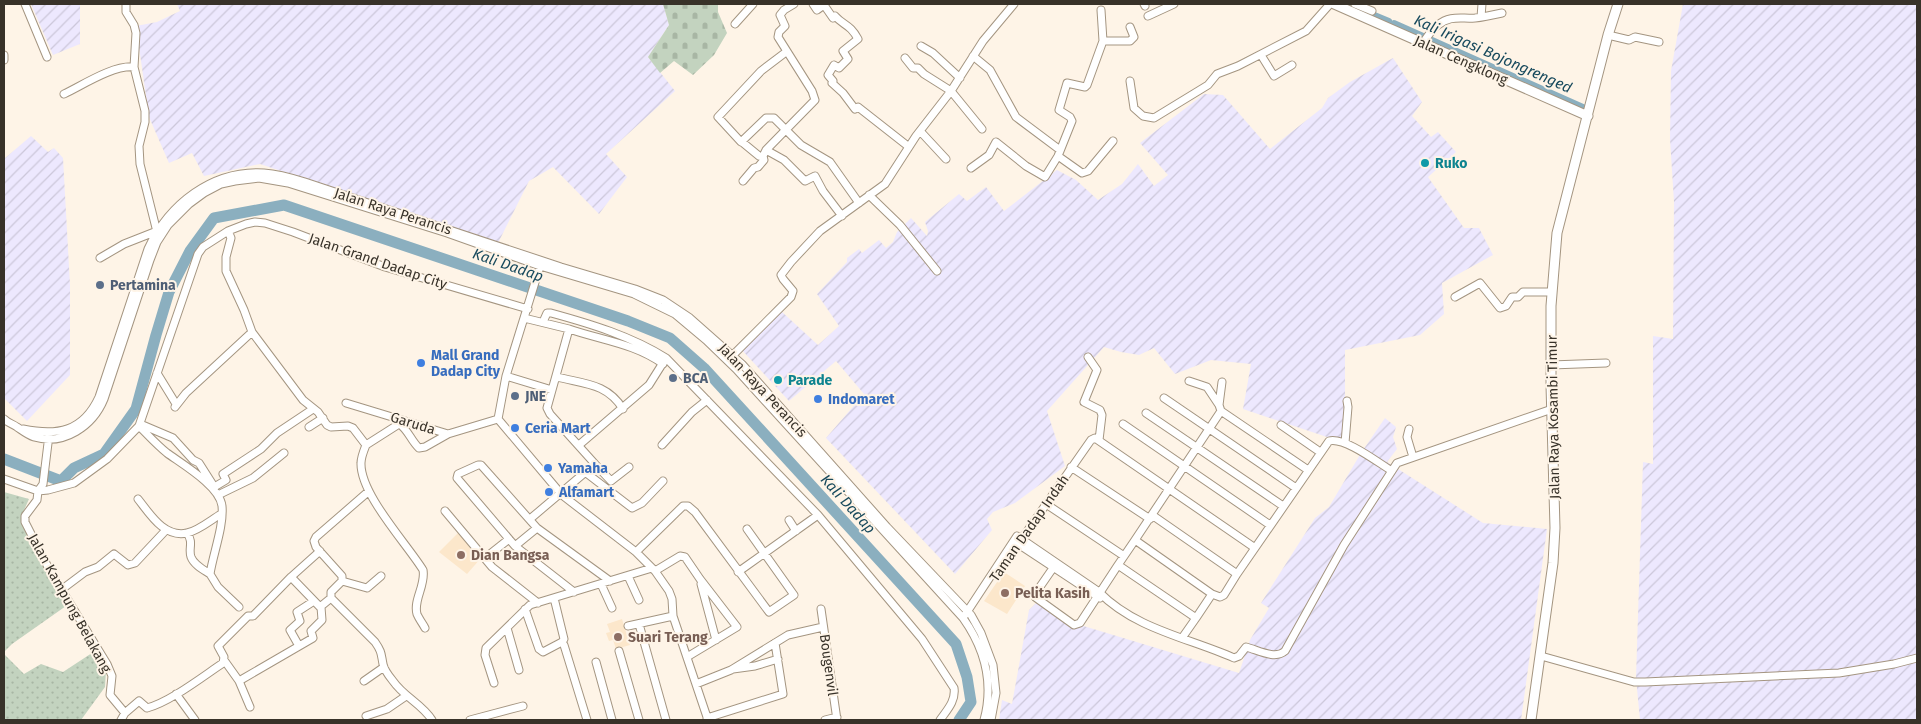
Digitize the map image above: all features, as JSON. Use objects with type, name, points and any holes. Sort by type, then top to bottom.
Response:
[{"type":"main road","name":"Jalan Cengklong","points":[[1332,4],[1371,13],[1588,116]]},
{"type":"main road","name":"Jalan Raya Kosambi Timur","points":[[1531,720],[1550,594],[1555,537],[1551,366],[1552,292],[1557,233],[1608,35],[1618,4]]},
{"type":"street","points":[[25,4],[48,57]]},
{"type":"street","points":[[100,258],[124,244],[159,233],[140,164],[139,146],[146,122],[134,67],[136,33],[134,25],[126,12],[126,4]]},
{"type":"street","points":[[735,24],[752,4]]},
{"type":"street","points":[[786,52],[761,71],[718,116],[740,142],[759,156],[765,154],[815,100],[815,97],[786,52],[778,34],[785,26],[780,15],[784,6],[794,4]]},
{"type":"street","points":[[813,4],[817,10],[824,5],[833,18],[836,16],[840,21],[850,26],[858,39],[843,51],[848,59],[840,68],[834,65],[829,73],[828,75],[833,81],[832,83],[843,93],[855,109],[858,107],[909,147]]},
{"type":"street","points":[[729,358],[791,297],[793,291],[782,278],[782,273],[787,266],[820,231],[884,184],[920,131],[960,78],[989,32],[1014,4]]},
{"type":"street","points":[[1148,16],[1174,4]]},
{"type":"street","points":[[1130,81],[1134,108],[1143,116],[1154,118],[1208,85],[1217,74],[1261,55],[1306,31],[1332,4]]},
{"type":"street","points":[[1355,4],[1371,13]]},
{"type":"street","points":[[1481,17],[1482,4]]},
{"type":"street","points":[[971,168],[989,155],[996,142],[1026,166],[1045,177],[1059,153],[1072,120],[1059,110],[1067,83],[1085,87],[1087,85],[1103,41],[1101,10]]},
{"type":"street","points":[[1425,40],[1438,24],[1445,21],[1458,17],[1481,17],[1502,13]]},
{"type":"street","points":[[1103,41],[1130,41],[1134,37],[1130,27]]},
{"type":"street","points":[[1608,35],[1629,40],[1635,37],[1660,42]]},
{"type":"street","points":[[921,46],[933,53],[960,78]]},
{"type":"street","points":[[4,55],[4,60]]},
{"type":"street","points":[[1261,55],[1274,76],[1292,65]]},
{"type":"street","points":[[973,56],[990,70],[1016,117],[1082,173],[1088,171],[1113,141]]},
{"type":"street","points":[[904,58],[913,68],[918,68],[951,91],[982,129]]},
{"type":"street","points":[[64,94],[110,72],[127,66],[134,67]]},
{"type":"street","points":[[742,142],[766,118],[774,118],[801,145],[830,162],[859,203]]},
{"type":"street","points":[[920,131],[946,159]]},
{"type":"street","points":[[743,181],[764,160],[765,154]]},
{"type":"street","points":[[765,154],[784,160],[805,181],[815,176],[823,191],[842,216]]},
{"type":"street","name":"Jalan Raya Perancis","points":[[4,419],[34,437],[66,436],[79,430],[91,420],[101,406],[159,233],[183,209],[211,189],[235,180],[264,178],[322,193],[634,294],[662,306],[686,323],[729,358],[887,527],[981,633],[993,665],[996,693],[991,720]]},
{"type":"street","points":[[869,195],[900,225],[937,271]]},
{"type":"street","name":"Jalan Grand Dadap City","points":[[140,425],[198,254],[203,247],[228,231],[246,224],[255,222],[293,232],[385,267],[528,309]]},
{"type":"street","points":[[228,231],[230,238],[226,257],[226,271],[252,332],[303,400],[331,427],[348,426],[353,428],[366,444]]},
{"type":"street","points":[[541,263],[506,376],[498,419],[561,493],[636,552],[664,583],[672,599],[673,616],[708,719],[781,696],[784,693],[775,643]]},
{"type":"street","points":[[1456,297],[1480,283],[1500,308],[1505,306],[1513,297],[1518,297],[1523,292],[1552,292]]},
{"type":"street","points":[[543,322],[547,313],[551,313],[630,339],[650,348],[707,400],[818,515],[922,639],[954,688],[955,695],[953,701],[940,720]]},
{"type":"street","points":[[524,318],[643,351],[665,361]]},
{"type":"street","points":[[569,329],[547,408],[548,411],[611,481],[629,467]]},
{"type":"street","points":[[157,373],[175,405],[252,332]]},
{"type":"street","points":[[1088,357],[1097,370],[1084,402],[1100,410],[1102,415],[1097,439],[1255,548]]},
{"type":"street","points":[[579,446],[649,385],[665,361]]},
{"type":"street","points":[[1551,366],[1606,363]]},
{"type":"street","points":[[506,376],[552,390]]},
{"type":"street","points":[[557,377],[602,388],[610,392],[623,409]]},
{"type":"street","points":[[1189,381],[1207,387],[1220,408],[1308,470]]},
{"type":"street","points":[[1054,568],[1035,596],[1073,624],[1079,624],[1210,429],[1220,408],[1222,382]]},
{"type":"street","points":[[1164,398],[1296,488]]},
{"type":"street","points":[[662,445],[692,412],[707,400]]},
{"type":"street","points":[[1345,443],[1347,401]]},
{"type":"street","name":"Garuda","points":[[346,403],[448,434],[498,419]]},
{"type":"street","points":[[140,425],[173,438],[198,463],[216,486],[226,480],[223,474],[260,449],[276,433],[313,409]]},
{"type":"street","points":[[1018,541],[1054,568],[1155,629],[1236,658],[1246,646],[1275,655],[1283,653],[1344,545],[1399,462],[1552,409]]},
{"type":"street","points":[[1146,413],[1283,506]]},
{"type":"street","points":[[309,427],[323,418]]},
{"type":"street","points":[[426,628],[416,609],[424,577],[423,570],[369,491],[361,467],[366,444],[399,424],[403,426],[413,443],[419,448],[425,447],[448,434]]},
{"type":"street","points":[[1123,424],[1270,525]]},
{"type":"street","points":[[4,479],[38,491],[74,482],[107,459],[140,425]]},
{"type":"street","points":[[140,425],[167,453],[185,464],[218,495],[222,505],[217,549],[210,574]]},
{"type":"street","points":[[1281,425],[1320,452]]},
{"type":"street","points":[[1409,429],[1407,437],[1413,456]]},
{"type":"street","name":"Jalan Kampung Belakang","points":[[49,436],[43,484],[38,491],[37,500],[25,516],[25,522],[61,590],[107,664],[112,676],[110,696],[126,713]]},
{"type":"street","name":"Taman Dadap Indah","points":[[967,617],[1090,440],[1097,439]]},
{"type":"street","points":[[1135,540],[1212,594],[1223,596],[1326,444],[1332,440],[1345,443],[1392,471]]},
{"type":"street","points":[[218,495],[253,478],[284,453]]},
{"type":"street","points":[[530,519],[595,464]]},
{"type":"street","points":[[574,592],[515,546],[458,480],[458,474],[482,465],[537,528],[610,581]]},
{"type":"street","points":[[1071,467],[1237,574]]},
{"type":"street","points":[[585,472],[632,508],[639,506],[663,481]]},
{"type":"street","points":[[342,581],[340,571],[316,547],[314,542],[316,536],[369,491]]},
{"type":"street","points":[[138,499],[166,530],[187,533],[221,514]]},
{"type":"street","points":[[1046,504],[1124,556]]},
{"type":"street","points":[[636,552],[683,506],[688,506],[695,512],[738,572],[768,611],[770,611],[794,595],[747,529]]},
{"type":"street","points":[[445,511],[495,569],[538,602]]},
{"type":"street","points":[[738,572],[818,515]]},
{"type":"street","points":[[789,520],[796,531]]},
{"type":"street","points":[[515,546],[537,528]]},
{"type":"street","points":[[61,590],[85,572],[98,567],[114,554],[128,565],[135,563],[166,530]]},
{"type":"street","points":[[187,533],[191,541],[191,558],[210,574],[218,587],[239,607]]},
{"type":"street","points":[[485,558],[509,539]]},
{"type":"street","points":[[1018,541],[1098,595]]},
{"type":"street","points":[[250,707],[239,681],[224,660],[218,646],[248,616],[253,616],[320,550]]},
{"type":"street","points":[[494,683],[485,651],[530,605],[654,570],[683,556],[688,560],[700,579],[737,627],[687,657]]},
{"type":"street","points":[[1118,565],[1196,618]]},
{"type":"street","points":[[342,581],[367,588],[381,576]]},
{"type":"street","points":[[628,576],[639,600]]},
{"type":"street","points":[[239,681],[314,637],[311,631],[322,620],[321,607],[291,577]]},
{"type":"street","points":[[700,579],[716,640]]},
{"type":"street","points":[[321,607],[330,598],[331,592],[342,581]]},
{"type":"street","points":[[601,584],[612,608]]},
{"type":"street","points":[[1182,638],[1212,594]]},
{"type":"street","points":[[330,598],[375,642],[382,653],[384,667],[394,683],[406,696],[427,713],[432,720]]},
{"type":"street","points":[[525,609],[541,652],[562,642],[565,636],[554,598]]},
{"type":"street","points":[[299,646],[290,630],[300,621],[297,612],[314,601]]},
{"type":"street","name":"Bougenvil","points":[[820,609],[837,719]]},
{"type":"street","points":[[628,626],[673,616]]},
{"type":"street","name":"Jalan Raya Perancis","points":[[967,617],[976,637],[988,674],[989,693],[984,720]]},
{"type":"street","points":[[639,624],[666,720]]},
{"type":"street","points":[[696,684],[731,670],[788,635],[823,627]]},
{"type":"street","points":[[507,628],[520,670]]},
{"type":"street","points":[[564,645],[587,720]]},
{"type":"street","points":[[620,651],[639,720]]},
{"type":"street","points":[[1541,656],[1634,682],[1839,673],[1894,664],[1917,658]]},
{"type":"street","points":[[731,670],[755,666],[778,659]]},
{"type":"street","points":[[121,720],[139,702],[148,708],[176,694],[223,663],[224,660]]},
{"type":"street","points":[[596,662],[612,720]]},
{"type":"street","points":[[364,681],[384,667]]},
{"type":"street","points":[[176,694],[195,720]]},
{"type":"street","points":[[366,716],[387,710],[406,696]]},
{"type":"street","points":[[470,720],[523,706]]},
{"type":"street","points":[[825,720],[837,719]]},
{"type":"shaded area","points":[[31,4],[80,4],[80,44],[53,55]]},
{"type":"shaded area","points":[[177,4],[663,4],[669,25],[648,57],[675,91],[606,154],[627,177],[599,214],[553,167],[529,181],[498,243],[260,164],[204,176],[192,153],[169,163],[149,117],[136,26],[157,22],[180,11]]},
{"type":"shaded area","points":[[1683,4],[1917,4],[1917,720],[1640,720],[1636,678],[1643,462],[1653,464],[1653,336],[1673,339],[1674,202],[1670,139],[1671,71]]},
{"type":"shaded area","points":[[1393,58],[1422,102],[1412,116],[1431,137],[1438,132],[1456,152],[1428,177],[1464,228],[1479,228],[1493,255],[1442,283],[1444,314],[1420,335],[1345,350],[1345,411],[1342,442],[1243,409],[1251,364],[1211,360],[1175,374],[1154,348],[1139,355],[1104,347],[1047,411],[1065,466],[1015,503],[993,512],[987,519],[992,530],[955,574],[826,438],[864,394],[836,361],[789,401],[741,349],[781,311],[818,345],[839,326],[817,294],[847,262],[847,258],[859,249],[862,253],[879,240],[886,248],[893,242],[897,232],[911,218],[927,236],[928,231],[925,222],[959,194],[967,201],[986,187],[1004,211],[1057,170],[1076,180],[1098,200],[1122,184],[1138,164],[1154,186],[1168,175],[1140,143],[1204,94],[1223,95],[1270,149],[1322,108],[1328,98],[1350,82]]},
{"type":"shaded area","points":[[31,136],[48,152],[54,148],[63,158],[70,285],[70,375],[27,421],[4,398],[4,159]]},
{"type":"shaded area","points":[[1385,418],[1396,427],[1393,437],[1397,449],[1387,462],[1483,523],[1547,529],[1521,720],[999,720],[1002,700],[1012,704],[1029,610],[1037,602],[1057,618],[1239,673],[1250,640],[1269,608],[1261,603],[1315,518],[1329,507],[1361,453]]},
{"type":"shaded area","name":"Dian Bangsa","points":[[459,532],[481,558],[467,574],[439,552]]},
{"type":"shaded area","name":"Pelita Kasih","points":[[1004,572],[1025,586],[1007,614],[984,601]]},
{"type":"shaded area","name":"Suari Terang","points":[[622,619],[630,645],[616,649],[613,640],[609,641],[606,633],[610,632],[607,624]]},
{"type":"green space","points":[[663,4],[718,4],[718,12],[727,33],[714,55],[693,75],[674,61],[660,73],[648,57],[669,25]]},
{"type":"green space","points":[[4,492],[29,499],[21,517],[34,548],[66,606],[12,644],[4,652]]},
{"type":"green space","points":[[95,651],[106,670],[105,687],[81,720],[4,720],[4,654],[24,674],[41,664],[63,672]]},
{"type":"waterway","name":"Kali Irigasi Bojongrenged","points":[[1348,4],[1389,21]]},
{"type":"waterway","name":"Kali Irigasi Bojongrenged","points":[[1394,23],[1583,107]]},
{"type":"waterway","name":"Kali Dadap","points":[[4,459],[61,481],[74,468],[104,454],[136,409],[169,292],[190,251],[214,218],[284,205],[628,321],[670,338],[704,368],[956,644],[967,677],[971,702],[959,720]]},
{"type":"place","name":"Ruko","points":[[1425,163]]},
{"type":"place","name":"Pertamina","points":[[100,285]]},
{"type":"place","name":"Mall Grand Dadap City","points":[[421,363]]},
{"type":"place","name":"BCA","points":[[673,378]]},
{"type":"place","name":"Parade","points":[[778,380]]},
{"type":"place","name":"JNE","points":[[515,396]]},
{"type":"place","name":"Indomaret","points":[[818,399]]},
{"type":"place","name":"Ceria Mart","points":[[515,428]]},
{"type":"place","name":"Yamaha","points":[[548,468]]},
{"type":"place","name":"Alfamart","points":[[549,492]]},
{"type":"place","name":"Dian Bangsa","points":[[461,555]]},
{"type":"place","name":"Pelita Kasih","points":[[1005,593]]},
{"type":"place","name":"Suari Terang","points":[[618,637]]}]
